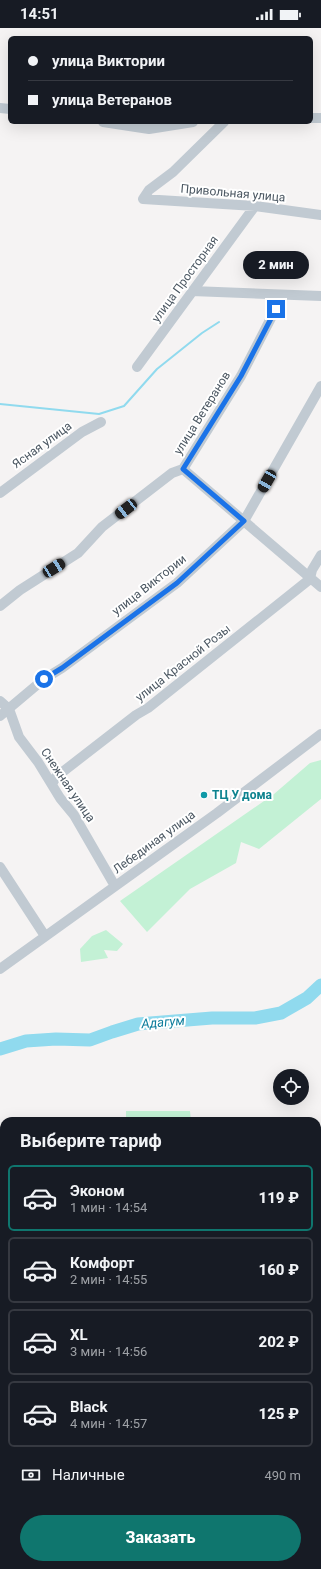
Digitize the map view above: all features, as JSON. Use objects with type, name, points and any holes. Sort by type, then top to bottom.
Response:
[{"type":"street","points":[[116,124],[148,129],[180,124]]},
{"type":"street","name":"Привольная улица","points":[[222,124],[173,172],[149,190],[143,199],[255,206],[321,214]]},
{"type":"street","name":"улица Просторная","points":[[137,367],[255,206]]},
{"type":"street","points":[[192,290],[283,296],[321,296]]},
{"type":"street","name":"улица Ветеранов","points":[[0,606],[20,590],[78,554],[102,527],[172,473],[183,469],[241,376],[283,296]]},
{"type":"street","name":"улица Виктории","points":[[0,716],[44,679],[62,668],[177,583],[244,521],[321,386]]},
{"type":"street","name":"Ясная улица","points":[[0,493],[82,432],[101,422]]},
{"type":"street","points":[[183,469],[321,587]]},
{"type":"street","name":"улица Красной Розы","points":[[52,784],[56,777],[136,714],[148,708],[310,579],[312,570],[321,555]]},
{"type":"street","name":"Снежная улица","points":[[0,701],[9,709],[19,737],[74,815],[115,886]]},
{"type":"street","name":"Лебединая улица","points":[[0,969],[217,813],[321,734]]},
{"type":"street","points":[[0,867],[45,936]]},
{"type":"green space","points":[[321,760],[321,799],[259,849],[241,842],[236,863],[190,889],[147,932],[120,901],[274,794],[310,763]]},
{"type":"green space","points":[[106,930],[123,944],[117,951],[104,950],[108,958],[81,962],[80,949],[92,936]]},
{"type":"green space","points":[[126,1111],[190,1111],[191,1117],[126,1117]]},
{"type":"waterway","points":[[0,404],[99,414],[124,406],[157,369],[202,333],[219,322]]},
{"type":"waterway","name":"Адагум","points":[[0,1049],[26,1041],[56,1039],[90,1040],[138,1024],[212,1018],[255,1018],[281,1013],[307,998],[321,985]]},
{"type":"place","name":"ТЦ У дома","points":[[204,795]]},
{"type":"route","points":[[44,679],[62,668],[177,583],[244,521],[183,469],[241,376],[276,309]]}]
